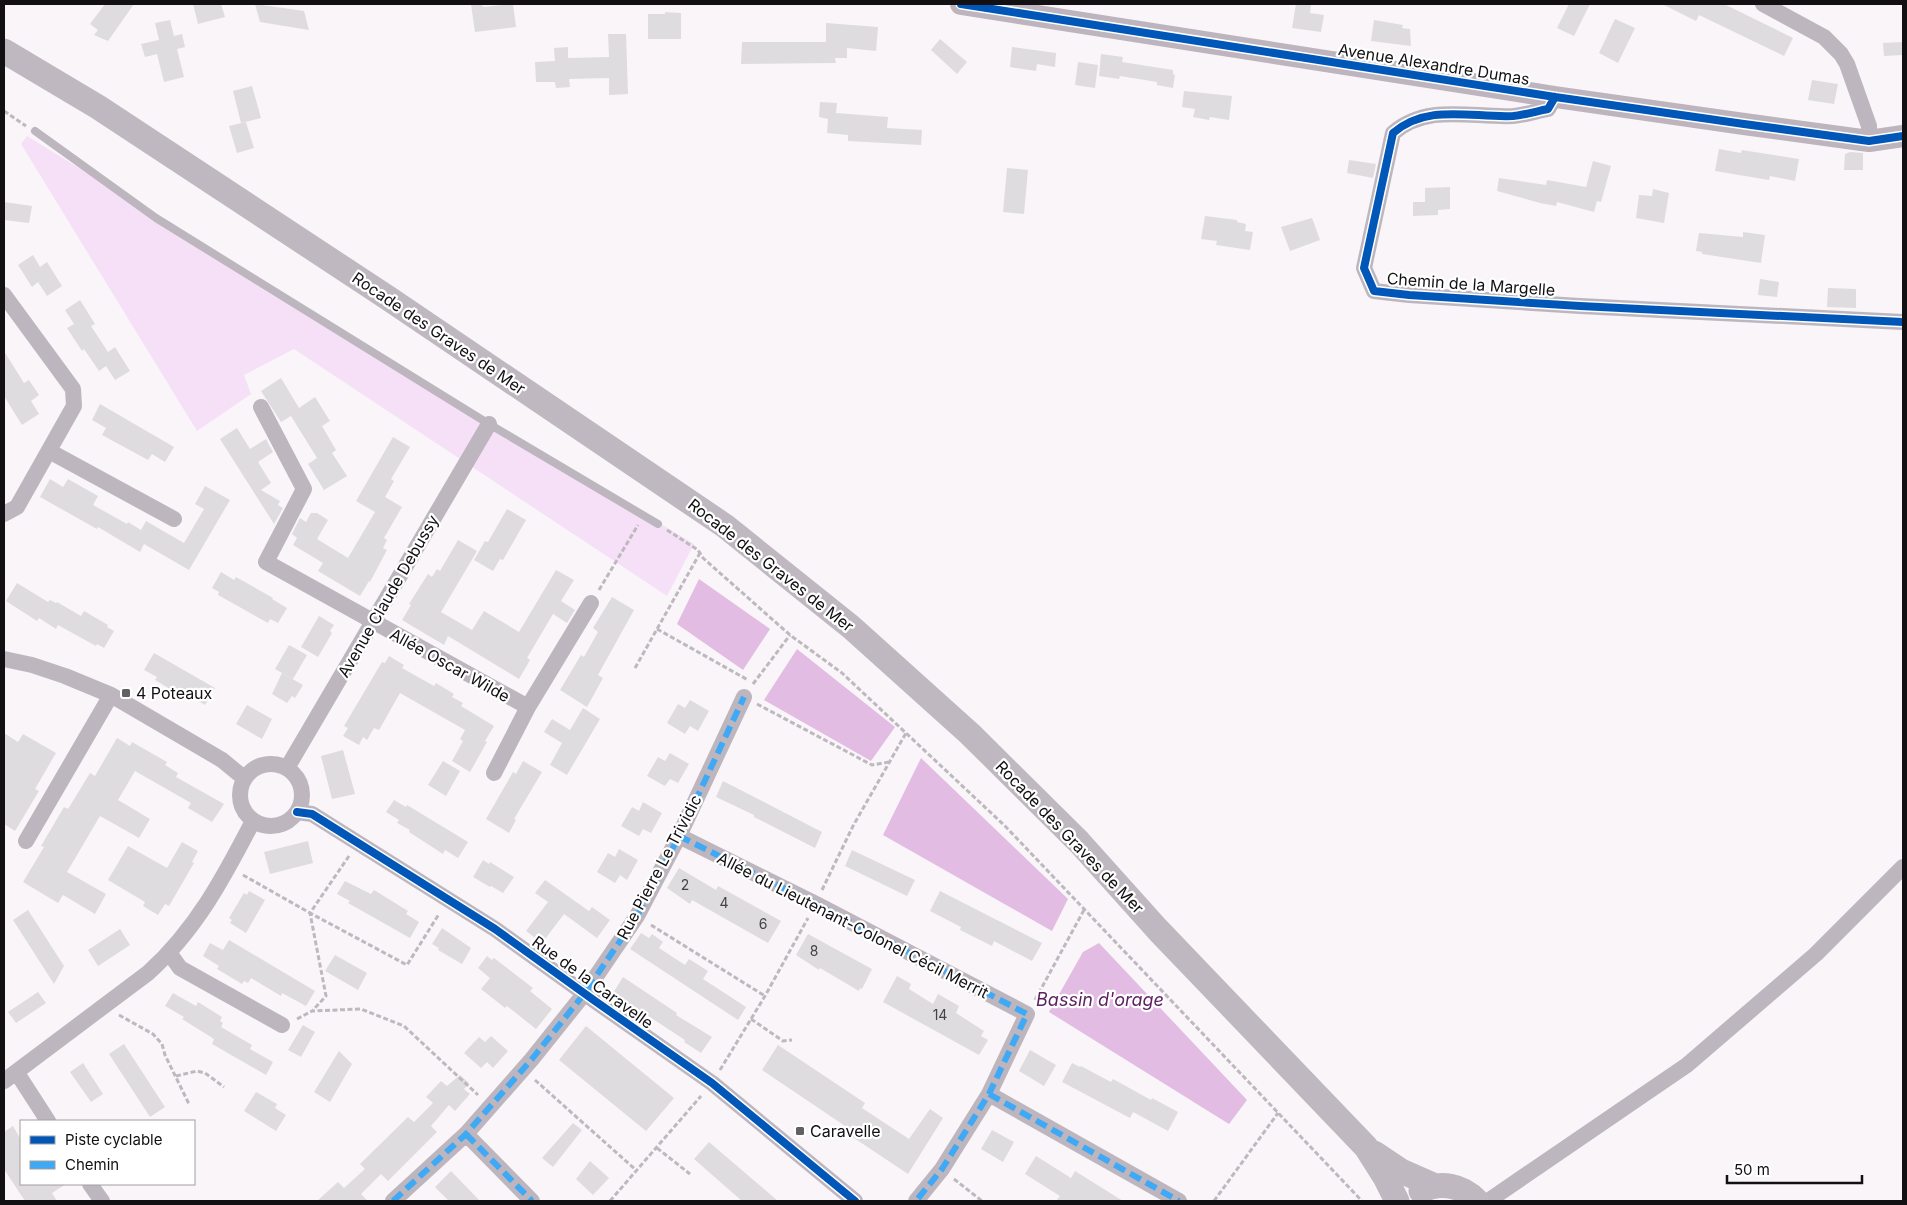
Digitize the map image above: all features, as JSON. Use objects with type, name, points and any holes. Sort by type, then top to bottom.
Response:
[{"type":"main road","name":"Rocade des Graves de Mer","points":[[4,51],[98,107],[388,298],[725,526],[852,627],[970,734],[1079,842],[1158,930],[1366,1147],[1385,1177],[1397,1201]]},
{"type":"main road","name":"Rocade des Graves de Mer","points":[[1366,1147],[1401,1171],[1435,1186]]},
{"type":"main road","points":[[1408,1201],[1415,1193],[1429,1186],[1444,1185],[1458,1187],[1477,1201]]},
{"type":"street","name":"Avenue Alexandre Dumas","points":[[961,4],[1555,97],[1869,142],[1903,136]]},
{"type":"street","points":[[1763,4],[1824,38],[1840,54],[1847,64],[1869,126],[1869,142]]},
{"type":"street","name":"Chemin de la Margelle","points":[[1555,97],[1548,109],[1514,116],[1444,113],[1404,123],[1393,133],[1364,268],[1374,291],[1580,306],[1903,322]]},
{"type":"street","points":[[4,295],[73,389],[74,406],[17,506],[4,514]]},
{"type":"street","name":"Allée Oscar Wilde","points":[[261,408],[304,489],[266,562],[528,707]]},
{"type":"street","name":"Avenue Claude Debussy","points":[[287,768],[489,424]]},
{"type":"street","points":[[49,451],[174,519]]},
{"type":"street","name":"Allée Oscar Wilde","points":[[494,773],[528,707],[591,603]]},
{"type":"street","points":[[4,659],[40,667],[111,695],[222,760],[244,778]]},
{"type":"street","name":"Rue Pierre Le Trividic","points":[[393,1201],[466,1134],[523,1069],[584,994],[637,916],[679,836],[749,690]]},
{"type":"street","points":[[26,841],[111,695]]},
{"type":"street","points":[[278,764],[287,768],[300,782],[302,797],[297,812],[291,819],[282,824],[262,825],[253,821],[241,806],[239,796],[244,778],[259,766],[278,764]]},
{"type":"street","name":"Rue de la Caravelle","points":[[297,812],[312,814],[496,929],[584,994],[712,1083],[855,1201]]},
{"type":"street","points":[[47,1120],[10,1077],[148,974],[170,954],[198,918],[230,868],[253,821]]},
{"type":"street","name":"Allée du Lieutenant-Colonel Cécil Merrit","points":[[679,836],[816,904],[1027,1014]]},
{"type":"street","points":[[1488,1201],[1687,1064],[1816,954],[1903,867]]},
{"type":"street","points":[[170,954],[180,968],[282,1025]]},
{"type":"street","points":[[916,1201],[942,1169],[989,1094],[1027,1014]]},
{"type":"street","points":[[989,1094],[1179,1201]]},
{"type":"street","points":[[466,1134],[532,1201]]},
{"type":"street","points":[[91,1185],[102,1201]]},
{"type":"lane","points":[[35,132],[156,218],[489,424],[658,524]]},
{"type":"path","points":[[4,111],[35,132]]},
{"type":"path","points":[[591,603],[644,516]]},
{"type":"path","points":[[658,524],[700,552],[703,558],[790,634],[842,673],[1005,826],[1362,1201]]},
{"type":"path","points":[[635,668],[700,552]]},
{"type":"path","points":[[657,629],[749,690],[872,765],[889,762]]},
{"type":"path","points":[[749,690],[790,634]]},
{"type":"path","points":[[853,826],[906,733]]},
{"type":"path","points":[[282,1025],[312,1011],[326,996],[310,913],[358,843]]},
{"type":"path","points":[[230,868],[407,965],[448,899]]},
{"type":"path","points":[[1027,1014],[1084,910]]},
{"type":"path","points":[[637,916],[765,996]]},
{"type":"path","points":[[312,1011],[361,1009],[404,1026],[490,1107]]},
{"type":"path","points":[[112,1020],[119,1015],[153,1034],[162,1044],[165,1055],[189,1104]]},
{"type":"path","points":[[751,1019],[783,1041],[792,1040]]},
{"type":"path","points":[[523,1069],[637,1171],[610,1201]]},
{"type":"path","points":[[176,1076],[197,1071],[206,1073],[224,1088]]},
{"type":"path","points":[[1214,1201],[1278,1113]]},
{"type":"path","points":[[657,1148],[690,1174]]},
{"type":"path","points":[[942,1169],[982,1201]]},
{"type":"shaded area","points":[[27,136],[694,544],[667,596],[294,349],[244,375],[251,394],[197,431],[21,144]]},
{"type":"water","points":[[699,579],[770,629],[743,670],[677,624]]},
{"type":"water","points":[[797,649],[895,727],[871,761],[764,700]]},
{"type":"water","points":[[921,758],[1068,899],[1052,931],[883,835]]},
{"type":"water","name":"Bassin d'orage","points":[[1099,943],[1247,1100],[1229,1124],[1049,1012],[1083,952]]},
{"type":"building","points":[[105,4],[134,4],[108,41],[94,35],[98,30],[90,24]]},
{"type":"building","points":[[193,4],[221,4],[225,17],[198,24]]},
{"type":"building","points":[[255,4],[304,11],[309,30],[260,22]]},
{"type":"building","points":[[471,4],[480,4],[484,7],[513,4],[516,27],[475,32]]},
{"type":"building","points":[[1296,4],[1311,4],[1310,13],[1324,15],[1321,32],[1292,28]]},
{"type":"building","points":[[1569,4],[1590,4],[1574,36],[1557,28]]},
{"type":"building","points":[[1662,4],[1724,4],[1793,38],[1784,56],[1699,15],[1696,21]]},
{"type":"building","points":[[665,12],[681,13],[681,39],[648,39],[648,14],[665,14]]},
{"type":"building","points":[[1615,19],[1635,28],[1618,63],[1599,53]]},
{"type":"building","points":[[170,20],[174,36],[182,34],[185,47],[177,49],[184,77],[164,82],[157,54],[145,57],[141,44],[159,40],[155,23]]},
{"type":"building","points":[[1374,20],[1403,25],[1402,28],[1410,29],[1411,46],[1371,41]]},
{"type":"building","points":[[826,23],[878,27],[876,51],[847,48],[847,58],[835,58],[836,63],[741,64],[742,42],[826,42]]},
{"type":"building","points":[[608,34],[626,34],[628,94],[609,95],[609,78],[569,79],[570,87],[556,88],[555,82],[536,82],[535,62],[555,61],[554,48],[568,47],[568,58],[609,57]]},
{"type":"building","points":[[940,39],[967,62],[957,74],[931,50]]},
{"type":"building","points":[[1903,42],[1903,55],[1884,56],[1883,43]]},
{"type":"building","points":[[1012,47],[1056,53],[1055,67],[1037,64],[1036,71],[1010,67]]},
{"type":"building","points":[[1101,54],[1123,57],[1122,62],[1173,70],[1175,75],[1173,88],[1157,85],[1157,82],[1120,76],[1119,79],[1099,76]]},
{"type":"building","points":[[1078,62],[1098,65],[1095,88],[1075,85]]},
{"type":"building","points":[[1812,80],[1838,84],[1834,104],[1808,100]]},
{"type":"building","points":[[252,86],[261,118],[241,123],[233,91]]},
{"type":"building","points":[[1184,91],[1232,96],[1229,120],[1210,117],[1209,120],[1193,117],[1195,109],[1182,107]]},
{"type":"building","points":[[820,102],[837,103],[836,113],[888,117],[887,128],[922,130],[921,145],[848,141],[848,135],[827,133],[828,119],[819,117]]},
{"type":"building","points":[[246,122],[254,148],[237,153],[229,126]]},
{"type":"building","points":[[1719,149],[1741,153],[1742,150],[1799,159],[1795,181],[1770,176],[1769,180],[1715,171]]},
{"type":"building","points":[[1850,152],[1863,153],[1863,170],[1844,170],[1845,154]]},
{"type":"building","points":[[1349,160],[1376,164],[1373,178],[1347,173]]},
{"type":"building","points":[[1593,161],[1611,166],[1601,202],[1597,201],[1594,212],[1557,202],[1556,206],[1540,203],[1497,191],[1499,178],[1546,185],[1547,180],[1586,187]]},
{"type":"building","points":[[1007,168],[1028,170],[1024,214],[1003,212]]},
{"type":"building","points":[[1450,187],[1450,209],[1438,210],[1438,215],[1413,216],[1413,202],[1425,202],[1425,188]]},
{"type":"building","points":[[1653,189],[1669,193],[1664,223],[1636,218],[1639,195],[1652,196]]},
{"type":"building","points":[[4,202],[32,206],[29,223],[4,220]]},
{"type":"building","points":[[1205,216],[1237,220],[1237,222],[1246,224],[1245,231],[1253,232],[1250,250],[1216,245],[1217,241],[1201,239]]},
{"type":"building","points":[[1312,218],[1320,240],[1290,251],[1281,227]]},
{"type":"building","points":[[1743,232],[1765,235],[1761,263],[1702,254],[1702,252],[1696,251],[1699,233],[1743,237]]},
{"type":"building","points":[[33,255],[40,267],[47,262],[62,286],[47,296],[38,282],[32,287],[18,265]]},
{"type":"building","points":[[1760,279],[1779,282],[1777,297],[1758,295]]},
{"type":"building","points":[[1828,288],[1856,289],[1856,308],[1827,307]]},
{"type":"building","points":[[80,300],[95,324],[91,326],[108,352],[115,347],[130,371],[115,380],[106,366],[99,371],[84,349],[82,351],[67,328],[74,324],[65,310]]},
{"type":"building","points":[[4,351],[24,383],[29,380],[39,395],[31,401],[39,414],[22,425],[4,396]]},
{"type":"building","points":[[281,378],[299,408],[315,397],[330,421],[322,426],[336,450],[332,453],[347,476],[324,490],[308,464],[317,458],[291,416],[281,422],[261,391]]},
{"type":"building","points":[[100,404],[174,447],[165,462],[152,454],[148,460],[102,435],[106,428],[92,420]]},
{"type":"building","points":[[237,428],[250,449],[266,439],[273,452],[258,462],[271,483],[261,490],[280,501],[278,505],[283,508],[274,524],[220,439]]},
{"type":"building","points":[[393,437],[410,447],[391,479],[394,481],[385,497],[402,507],[384,538],[387,540],[383,548],[387,550],[370,582],[360,596],[318,571],[323,563],[293,545],[297,538],[292,534],[300,518],[306,522],[311,513],[317,513],[328,520],[317,539],[348,558],[375,512],[356,501]]},
{"type":"building","points":[[50,479],[63,487],[68,479],[98,496],[93,505],[127,524],[128,522],[141,530],[146,521],[184,543],[204,509],[195,504],[205,486],[230,500],[189,570],[144,544],[140,552],[98,527],[97,529],[40,497]]},
{"type":"building","points":[[507,509],[526,520],[503,560],[500,559],[493,571],[474,560],[485,541],[488,542]]},
{"type":"building","points":[[458,540],[477,551],[441,612],[472,630],[484,611],[519,632],[556,570],[574,580],[561,601],[575,610],[567,623],[553,614],[527,658],[530,660],[519,679],[448,636],[444,645],[402,620],[411,605],[409,604],[428,574],[432,577],[437,569],[440,571]]},
{"type":"building","points":[[221,572],[234,580],[236,577],[287,608],[278,623],[270,619],[268,623],[218,595],[219,592],[212,588]]},
{"type":"building","points":[[17,583],[48,602],[50,600],[57,602],[81,616],[84,611],[108,625],[107,627],[114,631],[104,648],[97,644],[96,646],[58,625],[56,629],[39,618],[37,621],[6,601]]},
{"type":"building","points":[[612,597],[634,610],[598,675],[603,678],[587,707],[560,690],[581,655],[584,657],[598,632],[593,628]]},
{"type":"building","points":[[319,616],[334,625],[330,631],[332,633],[318,657],[301,647]]},
{"type":"building","points":[[289,645],[307,655],[293,679],[275,669]]},
{"type":"building","points":[[154,653],[215,688],[205,705],[192,697],[190,701],[155,680],[157,677],[144,670]]},
{"type":"building","points":[[389,656],[404,665],[402,668],[434,686],[436,683],[454,694],[452,697],[463,703],[461,706],[494,726],[470,772],[452,761],[463,741],[460,739],[465,730],[400,693],[379,730],[374,728],[367,740],[363,737],[359,745],[343,736],[348,728],[344,726],[382,662],[385,663]]},
{"type":"building","points":[[282,673],[303,685],[295,698],[292,696],[287,703],[272,694]]},
{"type":"building","points":[[690,700],[709,711],[698,731],[690,726],[685,734],[667,723],[678,704],[685,708]]},
{"type":"building","points":[[247,705],[272,719],[262,739],[236,724]]},
{"type":"building","points":[[583,708],[600,719],[567,775],[550,765],[562,743],[544,732],[552,719],[570,730]]},
{"type":"building","points":[[4,733],[18,742],[23,734],[56,753],[35,789],[39,791],[15,831],[4,824]]},
{"type":"building","points":[[117,738],[130,746],[132,742],[167,762],[165,765],[178,773],[176,777],[224,804],[212,822],[188,808],[191,803],[135,771],[118,800],[150,819],[139,838],[100,816],[67,872],[106,894],[95,914],[63,895],[58,903],[23,882],[44,847],[41,846],[64,807],[68,809],[90,773],[95,776]]},
{"type":"building","points":[[343,750],[355,794],[332,799],[321,756]]},
{"type":"building","points":[[670,753],[689,764],[678,783],[670,779],[665,786],[647,776],[658,757],[665,761]]},
{"type":"building","points":[[443,761],[460,771],[446,796],[428,785]]},
{"type":"building","points":[[523,761],[542,772],[514,819],[516,820],[509,833],[486,819],[513,772],[516,774]]},
{"type":"building","points":[[723,781],[822,832],[815,848],[716,797]]},
{"type":"building","points":[[394,800],[406,807],[407,805],[468,842],[458,858],[445,850],[443,854],[397,823],[399,820],[386,812]]},
{"type":"building","points":[[643,802],[662,813],[651,833],[643,829],[639,836],[621,826],[632,807],[639,811]]},
{"type":"building","points":[[308,841],[313,863],[270,874],[264,852]]},
{"type":"building","points":[[182,842],[198,851],[192,862],[194,863],[169,906],[165,904],[158,915],[143,906],[145,902],[108,880],[128,846],[167,868]]},
{"type":"building","points":[[619,849],[638,860],[627,880],[620,875],[615,883],[597,872],[608,853],[615,857]]},
{"type":"building","points":[[852,850],[915,880],[907,896],[845,866]]},
{"type":"building","points":[[483,860],[489,864],[490,862],[514,877],[503,893],[473,877]]},
{"type":"building","points":[[679,868],[716,890],[718,886],[781,921],[768,943],[692,900],[690,904],[667,888]]},
{"type":"building","points":[[545,880],[589,911],[592,907],[610,920],[597,938],[564,914],[542,943],[526,931],[548,902],[535,893]]},
{"type":"building","points":[[345,881],[371,894],[374,890],[408,911],[406,914],[419,922],[410,938],[348,903],[350,901],[337,894]]},
{"type":"building","points":[[249,891],[265,900],[246,933],[230,923],[232,920],[229,918],[244,893],[247,895]]},
{"type":"building","points":[[940,891],[1042,943],[1032,961],[994,941],[992,946],[960,930],[961,927],[930,911]]},
{"type":"building","points":[[28,910],[64,966],[54,984],[13,920]]},
{"type":"building","points":[[442,928],[471,948],[462,964],[438,950],[439,948],[432,944]]},
{"type":"building","points":[[120,929],[130,945],[98,966],[88,950]]},
{"type":"building","points":[[641,933],[649,938],[652,934],[663,942],[659,948],[685,965],[689,959],[708,971],[703,979],[746,1007],[738,1020],[630,949]]},
{"type":"building","points":[[808,934],[872,969],[862,989],[860,988],[859,991],[820,968],[819,970],[796,955]]},
{"type":"building","points":[[229,940],[315,991],[306,1006],[282,993],[281,996],[251,978],[248,983],[244,981],[242,984],[217,969],[219,966],[203,956],[210,943],[223,950]]},
{"type":"building","points":[[335,955],[367,973],[358,990],[325,971]]},
{"type":"building","points":[[487,956],[492,960],[494,958],[533,988],[530,991],[552,1009],[536,1029],[507,1006],[505,1008],[481,989],[490,978],[478,968]]},
{"type":"building","points":[[897,976],[911,984],[909,989],[933,1004],[938,994],[959,1006],[956,1013],[984,1031],[981,1036],[988,1040],[979,1055],[883,1002]]},
{"type":"building","points":[[623,977],[677,1013],[676,1015],[712,1037],[701,1053],[684,1042],[685,1040],[613,993]]},
{"type":"building","points":[[38,992],[46,1003],[16,1023],[8,1012]]},
{"type":"building","points":[[173,993],[196,1006],[198,1002],[222,1017],[220,1021],[223,1023],[221,1027],[252,1045],[250,1049],[273,1062],[266,1075],[212,1044],[214,1039],[165,1006]]},
{"type":"building","points":[[303,1025],[315,1032],[301,1057],[288,1050]]},
{"type":"building","points":[[586,1026],[674,1098],[646,1131],[559,1060]]},
{"type":"building","points":[[491,1036],[508,1051],[493,1068],[487,1062],[481,1068],[464,1053],[479,1037],[485,1042]]},
{"type":"building","points":[[124,1044],[165,1107],[150,1117],[109,1054]]},
{"type":"building","points":[[778,1045],[865,1103],[862,1108],[909,1139],[930,1109],[943,1118],[908,1174],[845,1132],[848,1128],[762,1070]]},
{"type":"building","points":[[1030,1050],[1056,1065],[1044,1086],[1019,1071]]},
{"type":"building","points":[[339,1051],[352,1064],[330,1102],[314,1092]]},
{"type":"building","points":[[83,1063],[103,1094],[91,1102],[70,1072]]},
{"type":"building","points":[[1072,1063],[1111,1082],[1113,1079],[1151,1100],[1152,1098],[1178,1112],[1168,1131],[1133,1112],[1130,1118],[1062,1082]]},
{"type":"building","points":[[460,1075],[469,1083],[464,1089],[470,1094],[455,1111],[449,1105],[431,1126],[437,1132],[388,1181],[381,1174],[361,1194],[368,1201],[317,1201],[338,1182],[344,1188],[365,1169],[360,1164],[408,1117],[414,1122],[433,1103],[426,1097],[441,1081],[447,1086]]},
{"type":"building","points":[[256,1092],[277,1104],[275,1108],[286,1115],[276,1131],[244,1111]]},
{"type":"building","points":[[573,1123],[582,1130],[553,1167],[542,1158]]},
{"type":"building","points":[[13,1126],[20,1138],[20,1185],[64,1185],[52,1193],[57,1201],[25,1201],[4,1169],[4,1132]]},
{"type":"building","points":[[992,1130],[1014,1142],[1003,1162],[981,1149]]},
{"type":"building","points":[[709,1142],[778,1201],[742,1201],[694,1159]]},
{"type":"building","points":[[1036,1156],[1071,1178],[1075,1171],[1123,1201],[1056,1201],[1060,1196],[1025,1174]]},
{"type":"building","points":[[590,1161],[609,1178],[593,1195],[576,1179]]},
{"type":"building","points":[[451,1171],[480,1201],[449,1201],[435,1187]]},
{"type":"marked path","points":[[393,1201],[466,1134],[532,1059],[584,994],[637,916],[679,836],[744,697]]},
{"type":"marked path","points":[[679,836],[816,904],[1027,1014],[989,1094],[942,1169],[916,1201]]},
{"type":"marked path","points":[[989,1094],[1179,1201]]},
{"type":"marked path","points":[[466,1134],[532,1201]]},
{"type":"cycle path","points":[[961,4],[1555,97],[1744,124],[1869,141],[1903,136]]},
{"type":"cycle path","points":[[1555,97],[1548,109],[1526,114],[1513,116],[1436,115],[1421,118],[1393,133],[1364,268],[1374,291],[1580,306],[1903,322]]},
{"type":"cycle path","points":[[297,812],[312,814],[495,929],[712,1083],[855,1201]]},
{"type":"place","name":"4 Poteaux","points":[[126,693]]},
{"type":"place","name":"Caravelle","points":[[800,1131]]}]
